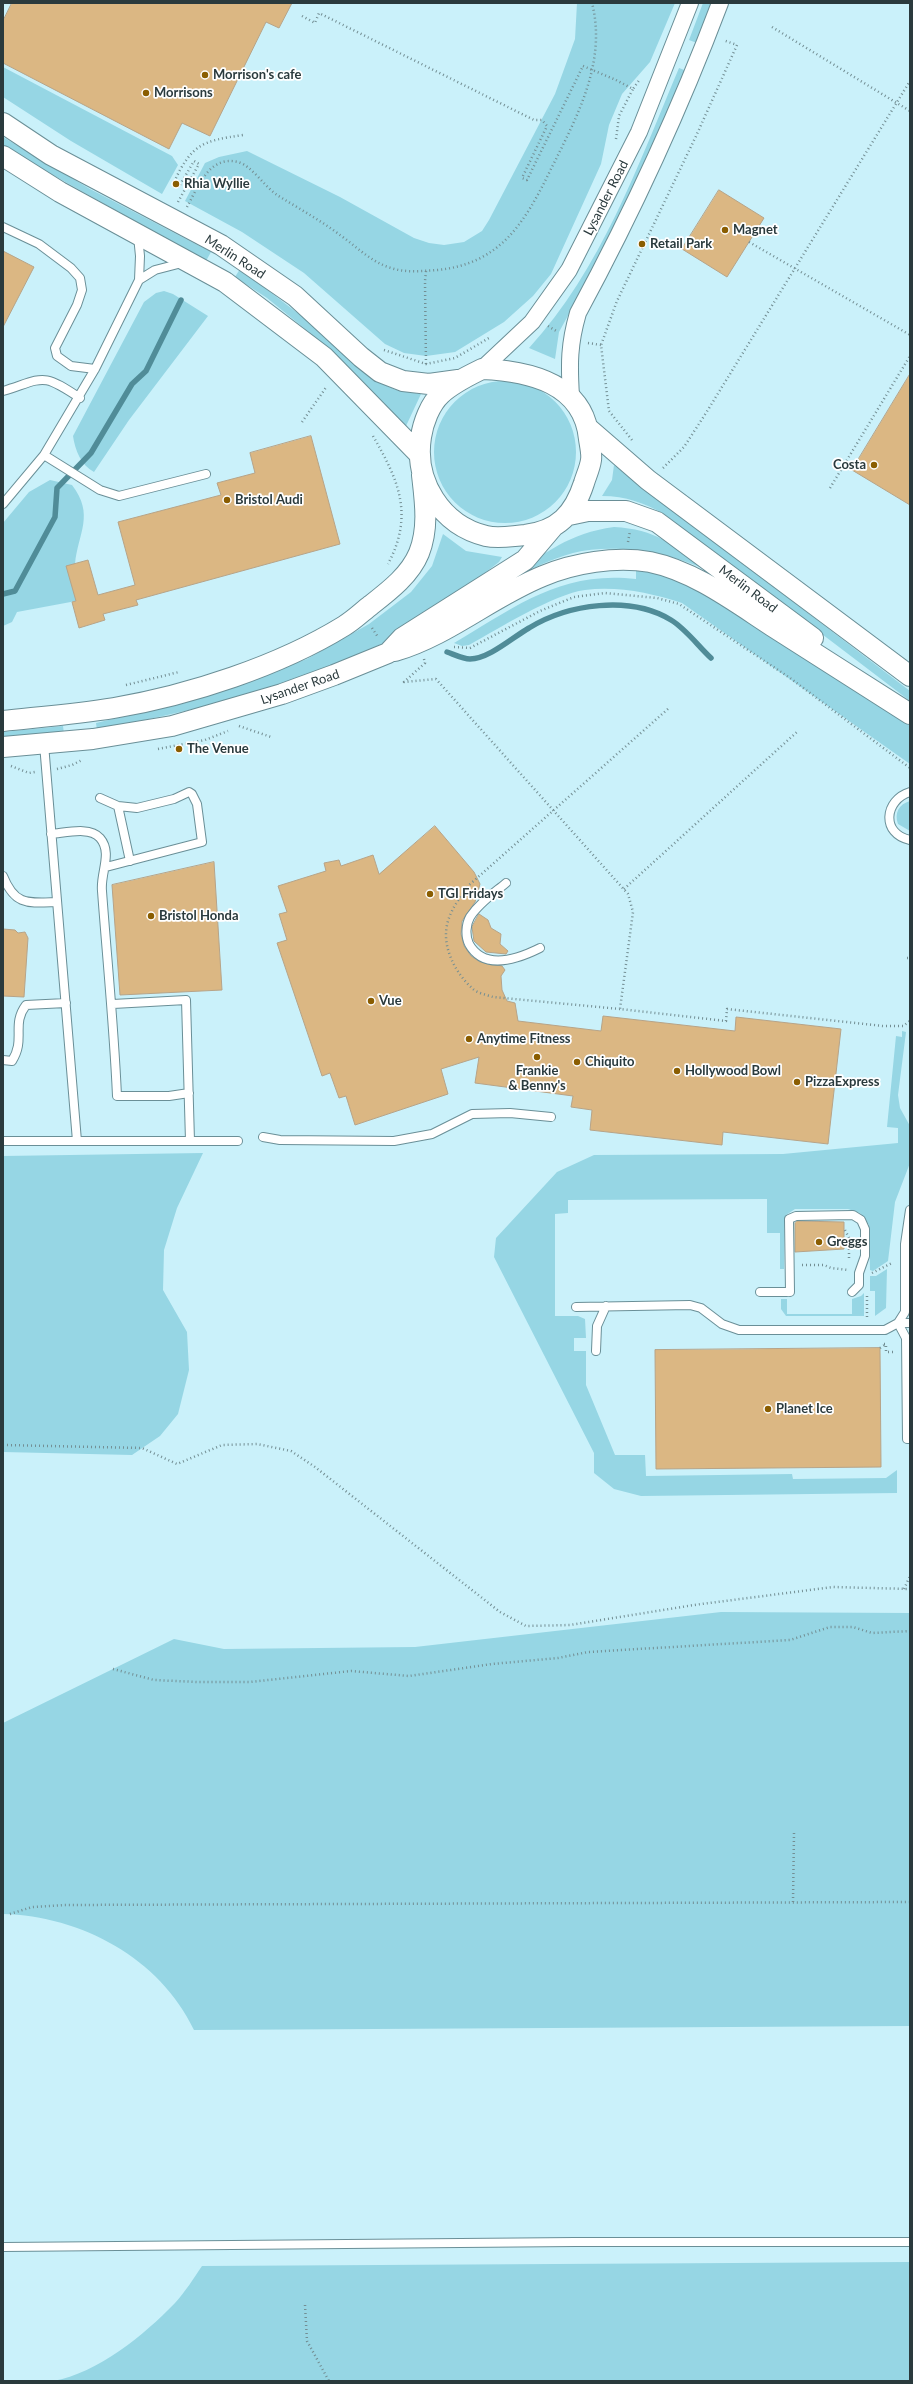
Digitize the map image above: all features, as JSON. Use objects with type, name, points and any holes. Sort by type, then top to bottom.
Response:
[{"type":"street","name":"Lysander Road","points":[[482,369],[536,318],[569,270],[607,198],[650,107],[690,3]]},
{"type":"street","name":"Lysander Road","points":[[571,396],[569,366],[570,340],[578,313],[663,142],[702,51],[720,3]]},
{"type":"street","name":"Merlin Road","points":[[3,123],[51,155],[221,245],[295,296],[361,357],[380,372],[403,381],[429,384],[461,379]]},
{"type":"street","name":"Merlin Road","points":[[3,156],[60,192],[225,282],[324,357],[329,379],[418,453]]},
{"type":"street","points":[[3,720],[114,708],[172,696],[275,661],[345,626],[409,571],[419,554],[425,536],[425,500],[418,453],[423,424],[440,395],[461,379],[482,369],[512,370],[545,379],[571,396],[583,414],[588,428],[591,460],[580,493],[569,515]]},
{"type":"street","points":[[588,428],[648,480],[906,672]]},
{"type":"street","points":[[422,475],[431,497],[457,523],[484,535],[499,538],[529,534],[553,528]]},
{"type":"street","name":"Merlin Road","points":[[569,515],[588,511],[626,511],[657,522],[910,713]]},
{"type":"street","name":"Lysander Road","points":[[3,747],[44,744],[172,726],[282,694],[388,654],[402,638],[525,560],[553,528],[569,515]]},
{"type":"street","points":[[388,654],[416,645],[542,576],[602,561],[649,562],[674,570],[718,592],[910,713]]},
{"type":"lane","points":[[3,227],[39,244],[71,268],[80,278],[82,290],[77,305],[55,348],[56,356],[71,366],[95,370]]},
{"type":"lane","points":[[3,504],[44,455],[80,398],[95,370],[139,280],[140,256],[137,234]]},
{"type":"lane","points":[[139,280],[167,265],[187,262]]},
{"type":"lane","points":[[3,391],[37,379],[50,379],[80,398]]},
{"type":"lane","points":[[44,455],[100,490],[119,496],[206,474]]},
{"type":"lane","points":[[44,744],[77,1141]]},
{"type":"lane","points":[[100,798],[118,806],[137,808],[174,799],[189,792],[192,794],[197,804],[202,842],[106,867]]},
{"type":"lane","points":[[910,792],[896,799],[892,805],[889,819],[896,833],[910,840]]},
{"type":"lane","points":[[118,806],[130,860]]},
{"type":"lane","points":[[51,834],[88,831],[100,836],[105,846],[106,867],[101,888],[113,1004],[117,1096],[169,1096],[189,1093]]},
{"type":"lane","points":[[3,876],[9,891],[16,898],[34,903],[58,902]]},
{"type":"lane","points":[[506,883],[479,906],[470,918],[466,929],[468,940],[473,950],[481,958],[492,961],[512,959],[540,948]]},
{"type":"lane","points":[[113,1004],[186,1000],[190,1141]]},
{"type":"lane","points":[[3,1060],[12,1060],[19,1050],[19,1015],[26,1005],[66,1003]]},
{"type":"lane","points":[[263,1137],[280,1140],[394,1141],[432,1134],[472,1114],[510,1112],[551,1117]]},
{"type":"lane","points":[[3,1141],[238,1141]]},
{"type":"lane","points":[[576,1307],[696,1306],[722,1324],[747,1331],[877,1331],[893,1328],[898,1323],[906,1307],[905,1244],[910,1210]]},
{"type":"lane","points":[[760,1292],[788,1292],[789,1219],[796,1216],[853,1215],[861,1220],[866,1229],[865,1256],[859,1273],[859,1285],[852,1292]]},
{"type":"lane","points":[[596,1351],[597,1326],[606,1306]]},
{"type":"lane","points":[[898,1323],[910,1323]]},
{"type":"lane","points":[[898,1323],[906,1338],[907,1439],[910,1439]]},
{"type":"lane","points":[[3,2247],[575,2242],[910,2242]]},
{"type":"path","points":[[186,207],[204,175],[212,166],[224,162],[237,162],[249,167],[256,178],[277,194],[312,216],[369,258],[392,268],[411,271],[426,271],[451,268],[480,260],[499,246],[520,225],[570,131],[596,59],[598,35],[592,3]]},
{"type":"path","points":[[302,16],[315,23],[320,13],[534,120],[542,120],[547,126],[522,178],[527,180],[584,66],[616,80]]},
{"type":"path","points":[[772,27],[910,111]]},
{"type":"path","points":[[636,444],[609,411],[601,345],[617,301],[697,134],[737,46]]},
{"type":"path","points":[[664,467],[684,447],[697,427],[910,81]]},
{"type":"path","points":[[619,116],[633,89]]},
{"type":"path","points":[[178,203],[199,164],[194,161],[180,185],[174,182],[190,153],[195,149],[223,138],[243,135]]},
{"type":"path","points":[[173,200],[194,211]]},
{"type":"path","points":[[749,242],[796,268],[910,336]]},
{"type":"path","points":[[426,271],[426,364]]},
{"type":"path","points":[[536,318],[570,340],[601,345]]},
{"type":"path","points":[[377,346],[395,355],[426,364],[455,358],[495,334]]},
{"type":"path","points":[[830,488],[910,356]]},
{"type":"path","points":[[329,379],[333,391]]},
{"type":"path","points":[[302,422],[329,379]]},
{"type":"path","points":[[369,429],[399,489],[402,512],[397,545],[386,567]]},
{"type":"path","points":[[660,470],[665,475]]},
{"type":"path","points":[[451,646],[470,648],[540,612],[574,597],[605,593],[657,598],[679,604],[790,678],[910,768]]},
{"type":"path","points":[[362,612],[388,654]]},
{"type":"path","points":[[423,654],[425,663],[404,682],[436,679],[624,889],[630,898],[633,912],[620,1009]]},
{"type":"path","points":[[123,686],[144,679],[180,672]]},
{"type":"path","points":[[669,708],[468,886],[454,906],[447,925],[449,954],[457,971],[474,990],[493,997],[620,1009],[726,1022],[727,1009],[883,1026],[903,1026],[910,1021]]},
{"type":"path","points":[[154,749],[205,740],[245,724]]},
{"type":"path","points":[[239,726],[271,737]]},
{"type":"path","points":[[624,889],[798,731]]},
{"type":"path","points":[[3,766],[10,766],[28,773],[46,772],[72,765],[88,756]]},
{"type":"path","points":[[846,1230],[849,1238],[849,1270]]},
{"type":"path","points":[[866,1273],[873,1273],[892,1263]]},
{"type":"path","points":[[801,1269],[801,1265],[824,1265],[849,1270],[855,1273]]},
{"type":"path","points":[[880,1344],[886,1344]]},
{"type":"path","points":[[880,1348],[886,1344]]},
{"type":"path","points":[[886,1344],[886,1352],[896,1352]]},
{"type":"path","points":[[3,1445],[142,1448],[177,1464],[222,1445],[257,1444],[291,1452],[314,1467],[477,1595],[500,1612],[526,1626],[570,1625],[694,1605],[833,1587],[910,1589]]},
{"type":"path","points":[[904,1589],[910,1576]]},
{"type":"path","points":[[113,1669],[154,1680],[197,1682],[250,1682],[351,1671],[408,1676],[492,1664],[558,1658],[588,1652],[790,1640],[830,1627],[853,1626],[872,1633],[910,1631]]},
{"type":"path","points":[[793,1902],[794,1833]]},
{"type":"path","points":[[10,1914],[32,1907],[64,1905],[910,1902]]},
{"type":"path","points":[[305,2305],[307,2341],[329,2381]]},
{"type":"shaded area","points":[[577,3],[675,3],[650,62],[622,94],[609,125],[601,164],[551,274],[533,296],[504,322],[455,352],[426,356],[404,353],[385,344],[304,273],[242,232],[185,201],[205,163],[219,157],[247,151],[340,197],[414,238],[429,243],[444,245],[464,242],[482,231],[489,220],[555,94],[575,39]]},
{"type":"shaded area","points":[[703,3],[711,3],[697,43],[689,40]]},
{"type":"shaded area","points":[[3,67],[172,156],[178,165],[162,194],[71,141],[3,97]]},
{"type":"shaded area","points":[[679,68],[687,71],[614,232],[559,332],[555,359],[529,348],[554,318],[577,285],[597,251],[633,179]]},
{"type":"shaded area","points":[[3,137],[90,189],[211,252],[206,261],[3,147]]},
{"type":"shaded area","points":[[240,269],[308,321],[341,352],[382,384],[396,390],[421,394],[406,426],[310,333],[267,298],[235,277]]},
{"type":"shaded area","points":[[164,291],[173,294],[208,316],[129,420],[94,472],[89,469],[79,457],[73,436],[144,302],[156,293]]},
{"type":"shaded area","points":[[498,381],[512,381],[539,389],[560,407],[571,425],[575,438],[575,466],[568,486],[550,507],[539,515],[526,520],[512,523],[498,523],[471,515],[450,497],[442,486],[437,473],[434,459],[434,445],[442,418],[460,397],[471,389],[484,384]]},
{"type":"shaded area","points":[[614,465],[910,691],[910,701],[664,514],[634,501],[619,497],[602,496],[612,480]]},
{"type":"shaded area","points":[[50,480],[72,485],[83,506],[83,524],[75,564],[76,601],[17,612],[12,622],[3,626],[3,523],[29,492]]},
{"type":"shaded area","points":[[614,527],[641,531],[664,540],[706,570],[675,558],[658,554],[623,549],[606,549],[589,550],[565,555],[511,579],[509,577],[558,545],[584,534]]},
{"type":"shaded area","points":[[443,534],[466,551],[502,557],[499,562],[442,605],[383,643],[322,670],[259,692],[194,709],[97,730],[96,723],[201,698],[307,659],[369,624],[411,592],[432,566]]},
{"type":"shaded area","points":[[636,568],[690,582],[910,726],[910,764],[682,603],[658,596],[634,591],[610,589],[585,590],[572,593],[542,605],[469,645],[462,646],[454,643],[540,594],[584,580],[609,578],[636,579]]},
{"type":"shaded area","points":[[63,726],[64,734],[3,740],[3,732]]},
{"type":"shaded area","points":[[910,801],[910,831],[898,824],[897,813],[903,804]]},
{"type":"shaded area","points":[[902,1031],[906,1032],[898,1095],[900,1108],[910,1126],[910,1163],[895,1202],[888,1261],[873,1271],[870,1270],[869,1225],[860,1213],[848,1209],[795,1209],[786,1215],[784,1227],[784,1269],[780,1269],[780,1233],[767,1233],[767,1199],[568,1200],[568,1213],[555,1214],[555,1316],[578,1316],[585,1319],[586,1338],[574,1338],[574,1351],[586,1351],[586,1385],[615,1455],[645,1455],[646,1476],[792,1474],[793,1479],[886,1478],[897,1470],[897,1493],[641,1496],[614,1489],[594,1473],[594,1453],[494,1257],[496,1238],[557,1172],[594,1155],[783,1154],[898,1143],[898,1128],[887,1127],[896,1036],[902,1037]]},
{"type":"shaded area","points":[[203,1153],[177,1208],[164,1250],[163,1290],[187,1332],[189,1370],[178,1414],[160,1436],[132,1455],[3,1452],[3,1156]]},
{"type":"shaded area","points":[[887,1269],[886,1308],[875,1316],[875,1291],[870,1291],[870,1276],[876,1276]]},
{"type":"shaded area","points":[[864,1293],[864,1316],[786,1316],[781,1309],[781,1299],[787,1299],[787,1314],[852,1314],[852,1299],[861,1296]]},
{"type":"shaded area","points":[[721,1612],[910,1613],[910,2026],[194,2030],[179,2004],[161,1982],[139,1962],[115,1946],[89,1933],[61,1923],[32,1917],[3,1914],[3,1723],[174,1639],[224,1649],[415,1647]]},
{"type":"shaded area","points":[[910,2262],[910,2381],[53,2381],[70,2377],[87,2370],[135,2340],[175,2303],[186,2290],[202,2266]]},
{"type":"building","name":"Morrisons","points":[[12,3],[292,3],[279,28],[266,22],[210,136],[182,123],[169,149],[3,63],[3,21]]},
{"type":"building","name":"Magnet","points":[[719,190],[764,218],[727,277],[682,249]]},
{"type":"building","points":[[3,251],[34,267],[3,327]]},
{"type":"building","points":[[910,374],[910,505],[852,470]]},
{"type":"building","points":[[311,436],[340,544],[136,600],[138,605],[103,614],[105,620],[79,628],[72,602],[76,601],[66,566],[88,560],[98,595],[135,585],[118,522],[221,495],[217,483],[255,473],[250,453]]},
{"type":"building","points":[[435,826],[474,872],[480,884],[475,902],[462,921],[461,934],[464,946],[471,956],[480,962],[502,966],[505,970],[501,976],[502,990],[507,1001],[515,1003],[518,1021],[601,1031],[603,1016],[735,1031],[736,1017],[841,1029],[828,1144],[723,1132],[722,1145],[590,1130],[592,1110],[571,1107],[573,1096],[475,1083],[479,1057],[441,1069],[448,1094],[355,1125],[346,1096],[339,1098],[330,1073],[322,1076],[277,943],[287,940],[279,914],[287,912],[278,886],[326,871],[324,863],[339,860],[341,866],[373,855],[379,874]]},
{"type":"building","points":[[214,862],[222,990],[120,995],[112,885]]},
{"type":"building","points":[[479,914],[488,920],[491,928],[501,934],[500,944],[508,951],[506,954],[486,952],[474,941],[472,927]]},
{"type":"building","points":[[3,929],[15,930],[18,933],[25,932],[28,938],[24,997],[3,996]]},
{"type":"building","name":"Greggs","points":[[797,1221],[844,1222],[844,1249],[795,1252],[795,1223]]},
{"type":"building","name":"Planet Ice","points":[[880,1348],[881,1467],[656,1469],[655,1350]]},
{"type":"waterway","points":[[3,594],[15,591],[55,517],[57,488],[91,453],[132,384],[146,371],[181,300]]},
{"type":"waterway","points":[[447,652],[467,659],[477,658],[493,652],[529,628],[562,613],[580,608],[618,605],[637,607],[655,612],[671,620],[687,633],[711,658]]},
{"type":"place","name":"Morrison's cafe","points":[[205,75]]},
{"type":"place","name":"Morrisons","points":[[146,93]]},
{"type":"place","name":"Rhia Wyllie","points":[[176,184]]},
{"type":"place","name":"Magnet","points":[[725,230]]},
{"type":"place","name":"Retail Park","points":[[642,244]]},
{"type":"place","name":"Costa","points":[[874,465]]},
{"type":"place","name":"Bristol Audi","points":[[227,500]]},
{"type":"place","name":"The Venue","points":[[179,749]]},
{"type":"place","name":"TGI Fridays","points":[[430,894]]},
{"type":"place","name":"Bristol Honda","points":[[151,916]]},
{"type":"place","name":"Vue","points":[[371,1001]]},
{"type":"place","name":"Anytime Fitness","points":[[469,1039]]},
{"type":"place","name":"Frankie & Benny's","points":[[537,1057]]},
{"type":"place","name":"Chiquito","points":[[577,1062]]},
{"type":"place","name":"Hollywood Bowl","points":[[677,1071]]},
{"type":"place","name":"PizzaExpress","points":[[797,1082]]},
{"type":"place","name":"Greggs","points":[[819,1242]]},
{"type":"place","name":"Planet Ice","points":[[768,1409]]}]
